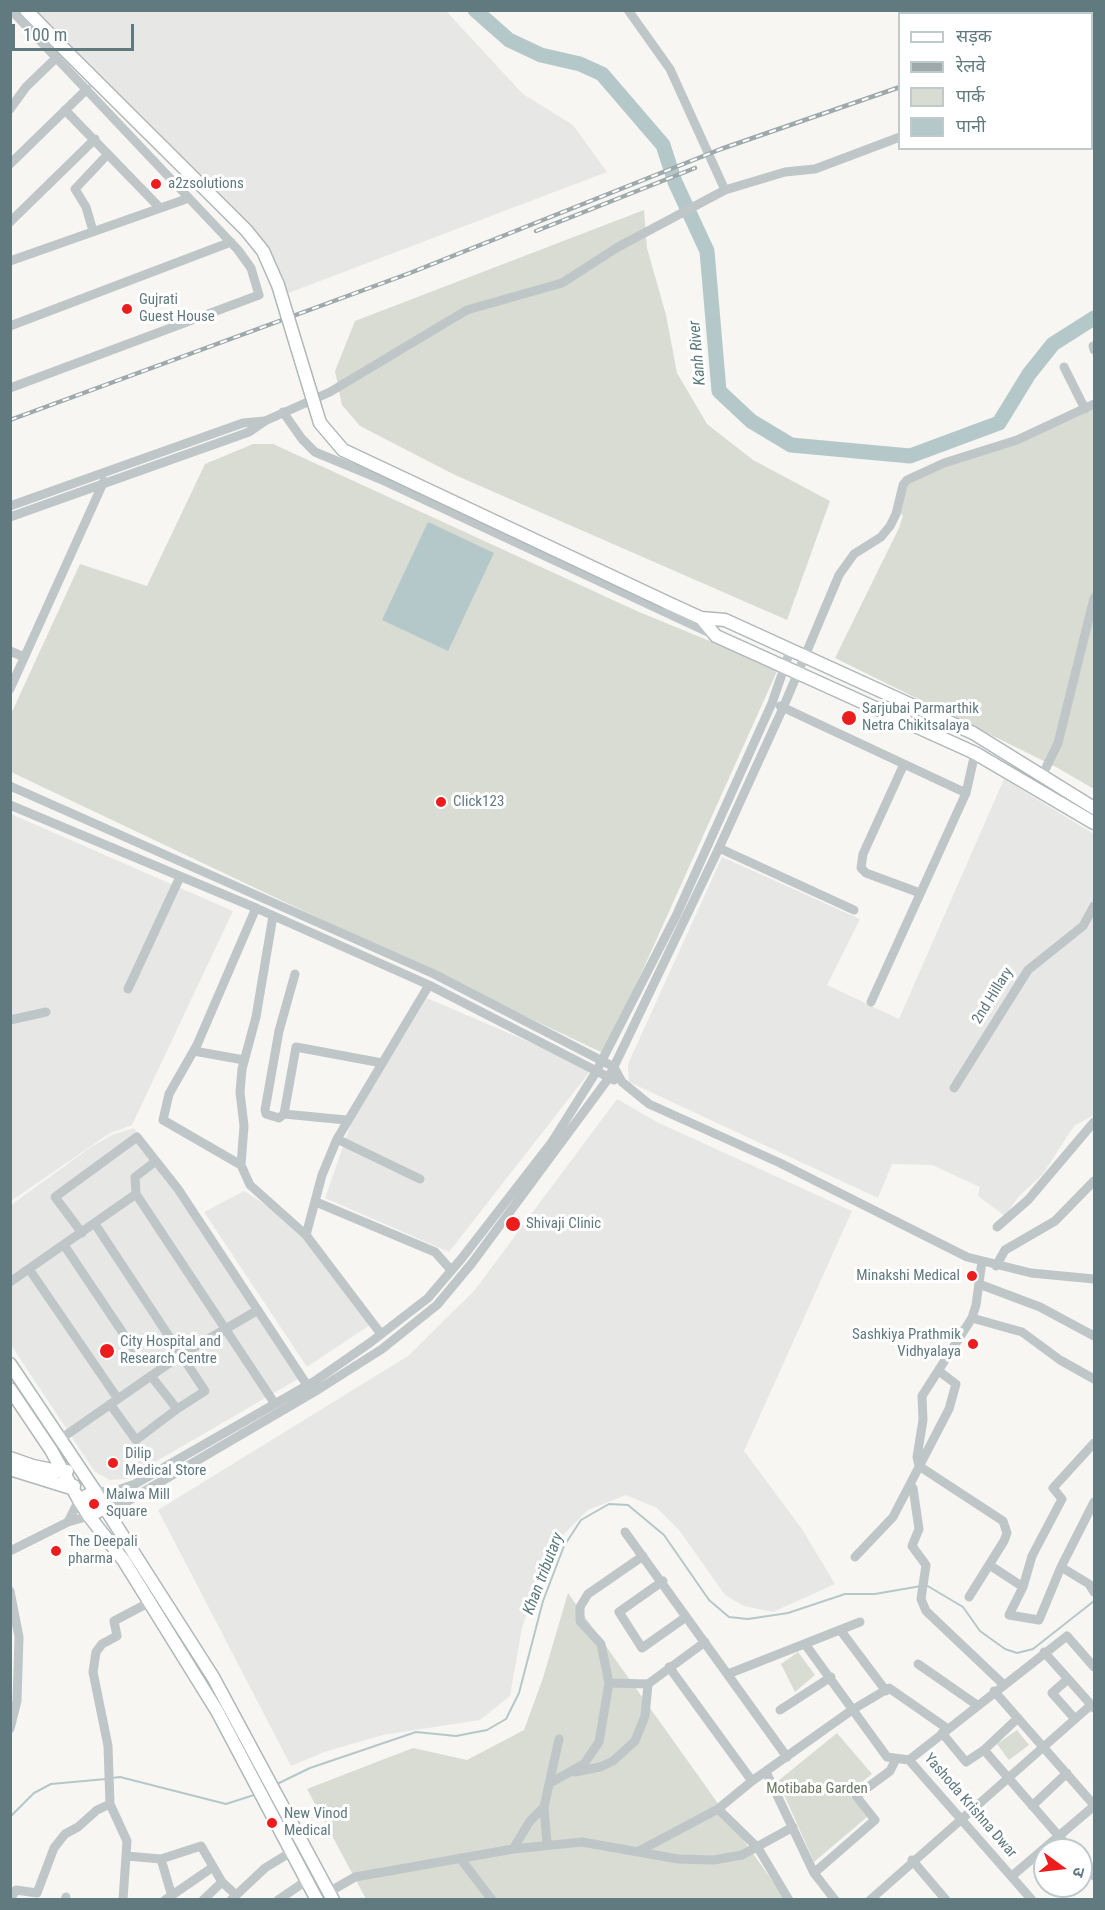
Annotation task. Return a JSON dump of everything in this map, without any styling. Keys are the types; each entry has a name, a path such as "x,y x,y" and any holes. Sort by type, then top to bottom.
{"main road":[{"path":"26,10 58,51 246,230 263,251 278,285 320,423 343,450 700,618 725,620 804,658 973,733 1095,808"},
{"path":"700,618 716,636 975,753 1095,823"},
{"path":"10,1364 188,1634 273,1806 291,1852 316,1899"},
{"path":"10,1389 51,1450 62,1473 89,1516 124,1562 150,1602 262,1783"},
{"path":"10,1458 62,1473 77,1467"},
{"path":"10,1469 71,1488"},
{"path":"71,1488 85,1479"},
{"path":"79,1500 95,1491"},
{"path":"89,1516 105,1508"},
{"path":"273,1806 331,1896"}],"street":[{"path":"10,388 259,295 251,268 231,242 87,89 58,51 11,10"},
{"path":"628,10 670,69 725,190"},
{"path":"10,109 58,51"},
{"path":"10,164 87,89"},
{"path":"65,110 160,208"},
{"path":"10,517 249,432 283,412 330,392 467,310 562,283 647,231 725,190 784,172 815,169 898,138"},
{"path":"10,222 95,139"},
{"path":"93,231 86,207 75,189 108,153"},
{"path":"10,261 189,198"},
{"path":"10,326 231,242"},
{"path":"1064,366 1085,409"},
{"path":"105,1508 122,1505 280,1412 382,1349 437,1305 472,1263 608,1079 719,848 783,708 838,575 854,554 881,537 890,526 907,480 944,463 1017,440 1095,404"},
{"path":"283,412 302,439 315,452 380,479 716,636"},
{"path":"10,506 243,423 265,421"},
{"path":"10,689 103,484 105,472"},
{"path":"1043,774 1061,732 1095,598"},
{"path":"10,651 24,657"},
{"path":"95,1491 112,1492 135,1484 308,1385 428,1298 552,1142 596,1072 676,916 772,703 790,651"},
{"path":"772,703 966,793"},
{"path":"871,1002 966,793 975,753"},
{"path":"904,764 863,854 861,868 866,873 920,893"},
{"path":"10,786 434,974 614,1066 622,1082"},
{"path":"10,805 256,908 429,985 608,1079 622,1082 665,1112 780,1163 967,1257 1031,1273 1094,1279"},
{"path":"719,848 854,910"},
{"path":"128,989 180,877"},
{"name":"2nd Hillary","path":"954,1088 1028,970 1083,926 1095,906"},
{"path":"241,1165 163,1120 169,1095 194,1051 256,908"},
{"path":"273,916 256,1017 244,1060 240,1092 244,1126 241,1165 250,1185 306,1235 381,1334"},
{"path":"295,974 279,1031 266,1114 280,1118 284,1114 296,1047 382,1063"},
{"path":"306,1235 322,1175 346,1120 429,985"},
{"path":"10,1020 46,1012"},
{"path":"194,1051 244,1060"},
{"path":"284,1114 346,1120"},
{"path":"997,1227 1028,1200 1095,1122"},
{"path":"82,1233 55,1197 137,1137 178,1189 308,1385"},
{"path":"337,1139 420,1179"},
{"path":"156,1161 135,1177 136,1194 275,1404"},
{"path":"996,1266 1005,1251 1055,1221 1095,1181"},
{"path":"10,1282 136,1194"},
{"path":"316,1202 435,1252 451,1270"},
{"path":"94,1224 205,1391 136,1440 110,1404"},
{"path":"64,1245 132,1347"},
{"path":"969,1597 991,1566 1007,1533 1003,1521 920,1466 917,1457 923,1420 922,1396 940,1372 972,1318 982,1261"},
{"path":"29,1269 118,1399"},
{"path":"979,1284 1040,1306 1095,1336"},
{"path":"59,1440 181,1355 258,1310"},
{"path":"405,1316 413,1324"},
{"path":"972,1318 1022,1332 1060,1360 1095,1379"},
{"path":"855,1557 893,1517 949,1408 956,1384 940,1372"},
{"path":"151,1376 177,1409"},
{"path":"1095,1443 1053,1488 1062,1499 1032,1556 1023,1587 1009,1615 1039,1620 1061,1567 1095,1502"},
{"path":"910,1486 913,1488 919,1529 912,1546 926,1565 923,1572 921,1599 926,1611 1003,1684"},
{"path":"68,1522 79,1500"},
{"path":"10,1551 68,1522 89,1516"},
{"path":"625,1532 663,1581 686,1617 787,1757"},
{"path":"573,1773 584,1764 599,1742 609,1683 601,1644 580,1621 580,1607 588,1594 643,1556"},
{"path":"991,1566 1023,1587"},
{"path":"1061,1567 1092,1588 1095,1575"},
{"path":"663,1581 619,1612 642,1648 686,1617"},
{"path":"10,1591 19,1637 17,1701 10,1729"},
{"path":"123,1899 127,1841 110,1804 110,1767 93,1672 96,1652 102,1644 117,1636 114,1621 150,1602"},
{"path":"728,1674 860,1622"},
{"path":"841,1631 886,1691"},
{"path":"805,1644 831,1677 886,1757 896,1759 909,1760 994,1691 1067,1636 1095,1667"},
{"path":"609,1683 648,1684 705,1642"},
{"path":"870,1899 960,1818 1093,1706 1044,1652"},
{"path":"918,1664 977,1705"},
{"path":"669,1667 752,1781"},
{"path":"780,1710 831,1677"},
{"path":"1068,1679 1052,1693 1075,1719"},
{"path":"550,1783 573,1773 600,1767 613,1761 635,1741 645,1716 648,1684"},
{"path":"639,1851 718,1809 752,1781 852,1710 889,1688 945,1731 966,1762 984,1750 1018,1718"},
{"path":"994,1691 1095,1805 1012,1876"},
{"path":"547,1844 544,1807 559,1739"},
{"path":"984,1750 1059,1837"},
{"path":"814,1873 875,1820 856,1796 890,1771 896,1759"},
{"name":"Yashoda Krishna Dwar","path":"909,1760 1032,1899"},
{"path":"766,1772 814,1873 835,1899"},
{"path":"1032,1806 1067,1773"},
{"path":"10,1899 16,1890 37,1893 54,1848 65,1834 78,1827 96,1810 110,1804"},
{"path":"513,1849 530,1821 544,1807"},
{"path":"718,1809 758,1848 789,1899"},
{"path":"331,1896 355,1877 547,1844 582,1842 678,1859 733,1858 758,1848 793,1827"},
{"path":"126,1856 161,1859 201,1846 233,1897 265,1868 291,1852"},
{"path":"460,1858 492,1899"},
{"path":"161,1859 168,1896 213,1867"},
{"path":"912,1860 946,1899"},
{"path":"278,1899 306,1881"},
{"path":"203,1899 222,1882"}],"shaded area":[{"path":"34,11 446,11 523,94 573,125 607,172 283,295 275,268"},
{"path":"1004,779 1094,834 1094,1115 1074,1126 1043,1174 1019,1196 1005,1216 978,1196 980,1187 932,1165 892,1164 878,1198 629,1082 628,1064 722,857 860,919 827,985 899,1019"},
{"path":"11,814 233,911 132,1125 110,1133 11,1201"},
{"path":"427,998 592,1069 449,1252 325,1198 352,1121"},
{"path":"617,1099 659,1123 852,1211 744,1451 802,1529 835,1584 773,1612 744,1606 725,1595 679,1530 657,1508 626,1495 588,1510 549,1549 522,1628 510,1696 480,1720 383,1735 324,1752 291,1766 158,1510 408,1356 474,1291"},
{"path":"134,1128 298,1379 126,1479 110,1480 95,1472 11,1345 11,1205 91,1147 112,1135"},
{"path":"244,1191 303,1229 370,1325 307,1367 204,1212"}],"green space":[{"path":"644,210 647,248 666,315 677,373 707,424 753,460 830,501 787,620 455,475 360,426 342,405 335,371 355,321"},
{"path":"1094,403 1094,789 1056,767 835,658 899,528 903,516 898,510 907,478 992,448"},
{"path":"253,444 273,444 639,612 778,669 605,1054 11,772 11,714 80,564 147,586 205,464"},
{"path":"568,1593 785,1899 366,1899 307,1789 413,1748 467,1760 524,1730 543,1678"},
{"path":"798,1652 815,1675 795,1692 781,1664"},
{"path":"1017,1730 1029,1745 1009,1760 997,1744"},
{"name":"Motibaba Garden","path":"837,1733 872,1774 848,1793 867,1817 814,1862 778,1781"}],"water":[{"path":"428,522 494,553 448,651 382,620"}],"waterway":[{"name":"Kanh River","path":"475,10 509,40 541,55 580,64 602,74 663,145 675,182 707,251 719,391 751,421 791,445 910,456 999,423 1029,374 1053,344 1094,318"},
{"name":"Khan tributary","path":"275,1785 310,1768 416,1732 456,1736 487,1730 506,1719 519,1693 543,1601 564,1546 581,1520 609,1504 628,1505 664,1535 709,1600 729,1617 748,1619 788,1613 845,1594 875,1594 921,1586"},
{"name":"Khan tributary","path":"926,1585 963,1607 980,1631 1005,1649 1017,1653 1033,1649 1094,1601"},
{"name":"Khan tributary","path":"112,1778 120,1777 226,1804 257,1794"},
{"name":"Khan tributary","path":"10,1817 34,1793 51,1784 106,1779"}],"railway":[{"path":"10,420 410,273 721,149 898,88"},
{"path":"536,231 695,168"}],"place":[{"name":"a2zsolutions","path":"156,184"},
{"name":"Gujrati Guest House","path":"127,309"},
{"name":"Sarjubai Parmarthik Netra Chikitsalaya","path":"849,718"},
{"name":"Click123","path":"441,802"},
{"name":"Shivaji Clinic","path":"513,1224"},
{"name":"Minakshi Medical","path":"972,1276"},
{"name":"Sashkiya Prathmik Vidhyalaya","path":"973,1344"},
{"name":"City Hospital and Research Centre","path":"107,1351"},
{"name":"Dilip Medical Store","path":"113,1463"},
{"name":"Malwa Mill Square","path":"94,1504"},
{"name":"The Deepali pharma","path":"56,1551"},
{"name":"New Vinod Medical","path":"272,1823"}]}
